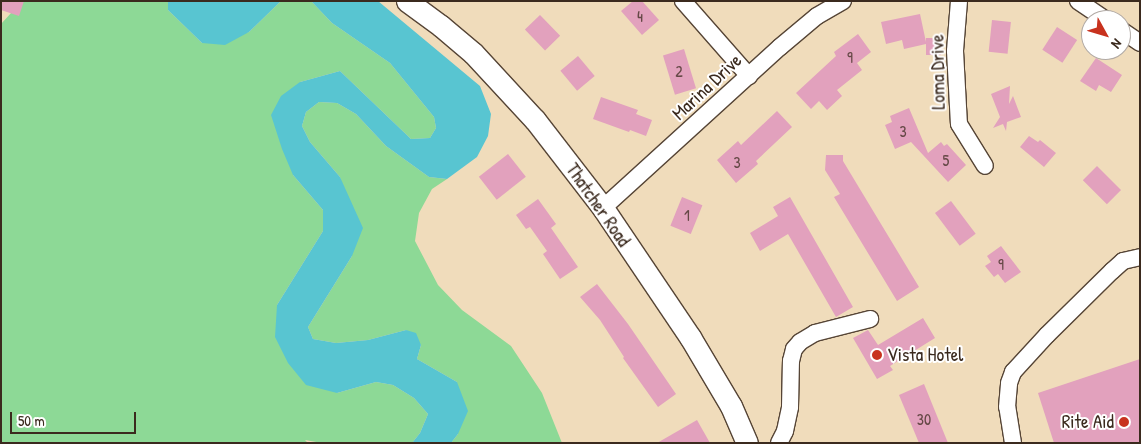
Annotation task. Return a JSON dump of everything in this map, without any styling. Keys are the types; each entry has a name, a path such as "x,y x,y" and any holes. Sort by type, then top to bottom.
{"main road":[{"name":"Thatcher Road","path":"407,1 441,26 503,84 535,120 603,208 713,373 731,406 747,443"}],"street":[{"path":"683,1 749,76"},
{"name":"Marina Drive","path":"603,208 816,16 843,1"},
{"name":"Loma Drive","path":"958,1 955,51 960,124 985,166"},
{"path":"1078,1 1091,10"},
{"path":"1013,443 1007,407 1008,383 1013,372 1047,335 1123,261 1140,257"},
{"path":"779,443 785,431 790,407 791,360 794,349 800,342 815,333 870,319"}],"green space":[{"path":"22,1 168,1 168,10 202,43 249,32 281,1 311,1 332,23 390,63 434,117 436,128 430,138 411,139 340,71 300,82 293,175 323,210 323,231 277,305 337,393 376,382 393,385 414,398 428,414 420,433 412,443 322,443 305,440 308,443 1,443 1,24"},
{"path":"319,102 337,103 356,114 386,146 429,177 447,179 432,189 419,213 415,241 438,285 462,310 511,346 542,393 562,443 451,443 458,434 457,382 417,359 421,345 406,330 368,340 336,343 313,339 308,327 352,256 340,177 310,142 302,126 306,112"}],"water":[{"path":"168,1 281,1 249,32 225,45 202,43 168,10"},
{"path":"311,1 378,1 480,86 491,114 488,136 477,157 447,179 429,177 386,146 356,114 337,103 319,102 306,112 302,126 310,142 340,177 363,228 352,256 308,327 313,339 336,343 368,340 406,330 416,333 421,345 417,359 457,382 468,411 458,434 451,443 412,443 420,433 428,414 414,398 393,385 376,382 337,393 306,385 288,363 275,337 277,305 323,231 323,210 293,175 271,115 281,96 300,82 340,71 411,139 430,138 436,128 434,117 390,63 332,23"}],"building":[{"path":"1,1 24,1 19,16 1,10"},
{"path":"633,1 642,1 659,20 642,35 621,11"},
{"path":"920,14 926,42 926,38 941,38 941,55 926,55 926,44 904,49 902,40 886,44 881,22"},
{"path":"540,15 560,36 545,50 525,30"},
{"path":"992,20 1011,22 1008,54 989,52"},
{"path":"1057,27 1077,40 1062,63 1042,50"},
{"path":"858,34 871,52 857,63 862,70 837,90 842,96 827,110 819,101 811,109 796,93 836,56 834,52"},
{"path":"684,49 696,88 675,95 663,55"},
{"path":"578,56 595,76 577,91 560,71"},
{"path":"1095,60 1099,60 1122,75 1111,92 1099,85 1096,91 1080,81"},
{"path":"1010,86 1009,104 1013,96 1021,117 1007,122 1006,131 1003,124 993,128 1000,117 991,94"},
{"path":"601,97 638,110 636,114 652,120 646,136 593,119"},
{"path":"909,108 928,153 941,142 944,146 947,144 966,165 948,182 911,142 895,149 885,125 892,122 890,116"},
{"path":"777,111 792,127 756,161 758,164 736,183 717,160 738,141 741,145"},
{"path":"1029,136 1038,142 1040,140 1056,153 1044,167 1020,147"},
{"path":"508,154 526,177 497,200 479,177"},
{"path":"826,155 843,155 843,161 919,287 897,301 834,197 840,194 825,170"},
{"path":"1097,166 1121,190 1107,204 1083,180"},
{"path":"682,197 702,205 691,234 670,226"},
{"path":"790,197 853,307 836,317 788,234 760,251 750,233 778,216 773,207"},
{"path":"538,199 556,224 551,228 578,267 560,279 543,254 547,251 530,227 526,229 516,215"},
{"path":"951,201 976,234 960,246 935,213"},
{"path":"1001,246 1021,272 1005,283 998,274 994,277 985,266 991,262 987,256"},
{"path":"597,284 628,324 676,394 658,407 623,358 600,320 580,297"},
{"path":"923,318 935,338 890,366 893,370 877,379 853,338 868,330 878,345"},
{"path":"1140,359 1140,443 1054,443 1038,393"},
{"path":"924,384 948,443 919,443 899,395"},
{"path":"697,420 710,443 657,443"}],"place":[{"name":"Vista Hotel","path":"877,355"},
{"name":"Rite Aid","path":"1124,422"}]}
